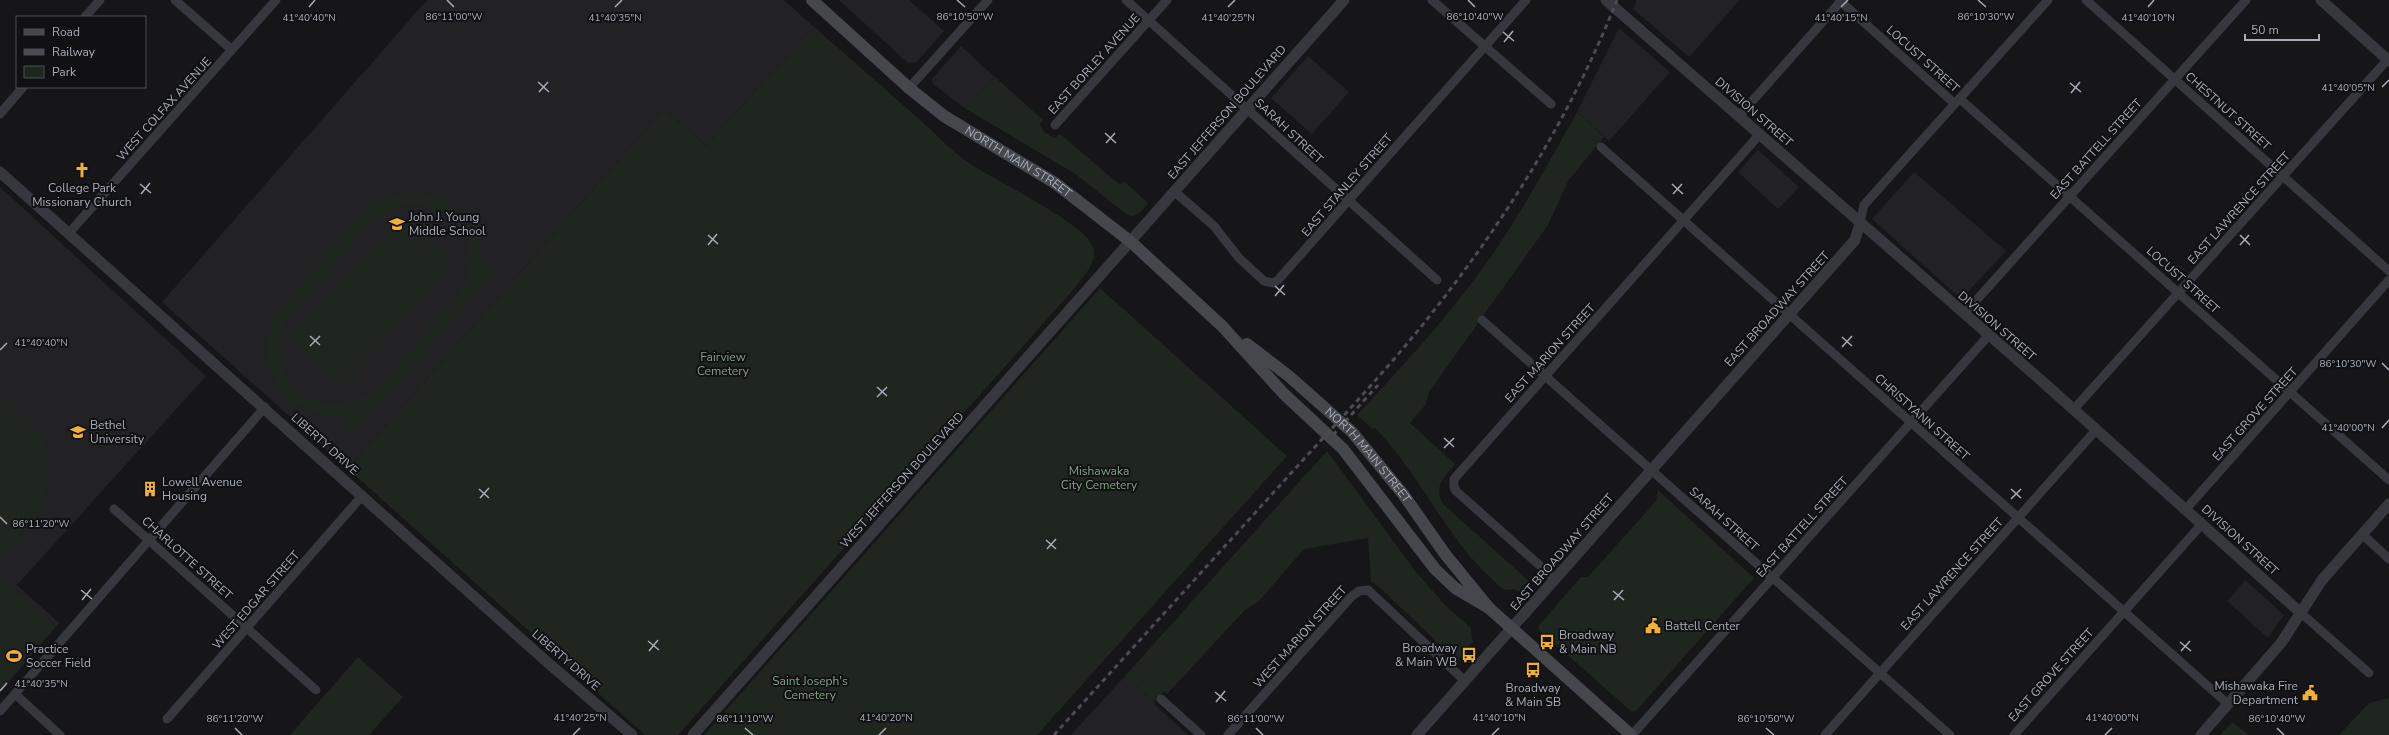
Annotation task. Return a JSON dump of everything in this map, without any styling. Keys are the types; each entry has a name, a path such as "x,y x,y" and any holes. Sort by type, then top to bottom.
{"main road":[{"name":"NORTH MAIN STREET","path":"812,0 909,88 944,116 1055,183 1131,242 1222,326 1284,394 1343,449 1435,568 1456,588 1489,608"},
{"name":"NORTH MAIN STREET","path":"1222,326 1290,377 1352,432 1394,482 1445,554 1489,608 1632,735"}],"street":[{"path":"86,16 100,0"},
{"path":"175,0 232,50"},
{"name":"WEST COLFAX AVENUE","path":"69,233 276,0"},
{"path":"909,88 988,0"},
{"name":"SARAH STREET","path":"1126,0 1437,280"},
{"name":"EAST BORLEY AVENUE","path":"1055,125 1167,0"},
{"name":"EAST JEFFERSON BOULEVARD","path":"1131,242 1344,0"},
{"path":"1432,0 1551,104"},
{"name":"EAST STANLEY STREET","path":"1175,192 1214,226 1239,258 1264,281 1273,283 1278,280 1349,201 1526,0"},
{"name":"DIVISION STREET","path":"1606,0 2074,409 2369,673"},
{"name":"EAST BROADWAY STREET","path":"1417,735 1855,240 1864,205 2048,0"},
{"name":"CHESTNUT STREET","path":"2086,0 2389,271"},
{"name":"EAST BATTELL STREET","path":"1964,314 2246,0"},
{"path":"2321,0 2389,60"},
{"path":"1739,116 1840,1"},
{"name":"LOCUST STREET","path":"1840,1 2070,196 2180,292 2389,480"},
{"name":"EAST LAWRENCE STREET","path":"2074,409 2389,60"},
{"path":"0,114 23,88"},
{"name":"EAST MARION STREET","path":"1555,580 1456,491 1453,482 1760,134"},
{"name":"CHRISTYANN STREET","path":"1601,147 2228,704"},
{"name":"LIBERTY DRIVE","path":"0,172 632,735"},
{"name":"WEST JEFFERSON BOULEVARD","path":"693,735 1131,242"},
{"name":"EAST GROVE STREET","path":"2186,509 2389,280"},
{"name":"SARAH STREET","path":"1482,320 1950,735"},
{"name":"EAST BATTELL STREET","path":"1632,735 1912,424 1989,335"},
{"path":"0,711 264,407"},
{"name":"EAST LAWRENCE STREET","path":"1826,735 2096,430"},
{"name":"WEST EDGAR STREET","path":"167,719 362,496"},
{"path":"2201,735 2281,643 2322,580 2389,504"},
{"name":"CHARLOTTE STREET","path":"114,509 316,690"},
{"name":"EAST GROVE STREET","path":"2014,735 2202,524"},
{"path":"2362,534 2389,559"},
{"name":"WEST MARION STREET","path":"1228,735 1351,597 1359,591 1368,590 1376,596 1409,630 1465,681"},
{"path":"15,694 60,735"},
{"path":"1160,699 1201,735"}],"shaded area":[{"name":"John J. Young Middle School","path":"427,0 784,0 814,27 706,146 664,109 348,469 162,302"},
{"path":"839,0 909,0 944,31 917,62 908,63"},
{"path":"1637,0 1740,0 1689,57 1633,9"},
{"path":"1619,28 1670,72 1609,141 1577,112"},
{"path":"961,46 995,77 966,109 933,84 932,79"},
{"path":"1308,56 1349,92 1312,134 1271,98"},
{"path":"1758,150 1799,187 1778,209 1738,172"},
{"path":"1914,172 2006,251 1963,297 1959,297 1872,219"},
{"name":"Bethel University","path":"0,187 206,376 17,585 59,623 0,692"},
{"path":"2245,580 2284,615 2268,638 2227,601"},
{"path":"1125,676 1155,702 1154,704 1188,735 1071,735"}],"green space":[{"name":"Fairview Cemetery","path":"814,27 962,158 1055,213 1072,225 1085,236 1092,245 1094,257 1089,269 1073,290 678,735 645,735 348,469 664,109 706,146"},
{"path":"995,77 1043,120 1040,124 1044,132 1054,138 1060,134 1120,185 1124,181 1148,203 1136,215 1130,216 1126,214 1074,173 966,109"},
{"path":"1577,112 1604,137 1568,181 1548,225 1429,392 1426,404 1410,423 1455,464 1444,478 1439,488 1439,493 1444,505 1529,581 1519,592 1515,589 1504,590 1481,568 1460,544 1399,455 1375,428 1372,429 1357,415 1438,325 1483,268 1521,211"},
{"path":"415,192 430,195 443,200 455,207 465,216 473,226 479,239 483,267 487,263 497,271 349,437 340,429 351,416 331,416 313,412 297,404 284,393 274,379 268,362 267,343 272,323 289,297 340,239 370,209 388,197","holes":["420,205 445,214 463,233 470,259 468,276 455,299 380,384 365,396 348,402 331,403 314,400 299,392 288,380 281,364 280,344 283,329 291,315 304,299 323,279 360,234 385,213 402,206"]},
{"path":"398,217 452,264 344,386 290,338"},
{"name":"Mishawaka City Cemetery","path":"1100,288 1287,456 1037,735 704,735"},
{"path":"0,393 22,414 39,436 49,461 49,475 45,494 35,516 0,555"},
{"path":"1327,451 1416,572 1446,606 1471,628 1472,639 1474,641 1457,661 1371,581 1368,538 1304,549 1259,601 1245,610 1167,694 1164,691 1155,702 1125,676"},
{"path":"1658,490 1754,578 1636,711 1632,712 1538,629 1540,624 1581,577 1588,577 1656,501"},
{"name":"Practice Soccer Field","path":"0,577 55,625 0,687"},
{"path":"358,657 403,697 369,735 290,735"},
{"path":"2389,698 2389,735 2339,735 2369,703"},
{"path":"2232,722 2249,735 2220,735"}],"railway":[{"path":"1054,735 1370,387 1404,348 1450,290 1478,252 1531,172 1578,88 1617,0"},
{"path":"1333,435 1378,385"}],"place":[{"name":"College Park Missionary Church","path":"82,170"},
{"name":"John J. Young Middle School","path":"397,224"},
{"name":"Bethel University","path":"78,432"},
{"name":"Lowell Avenue Housing","path":"150,489"},
{"name":"Battell Center","path":"1653,626"},
{"name":"Broadway & Main NB","path":"1547,642"},
{"name":"Broadway & Main WB","path":"1469,655"},
{"name":"Practice Soccer Field","path":"14,656"},
{"name":"Broadway & Main SB","path":"1533,670"},
{"name":"Mishawaka Fire Department","path":"2310,693"}],"park label":[{"name":"Saint Joseph's Cemetery","path":"810,688"}]}
